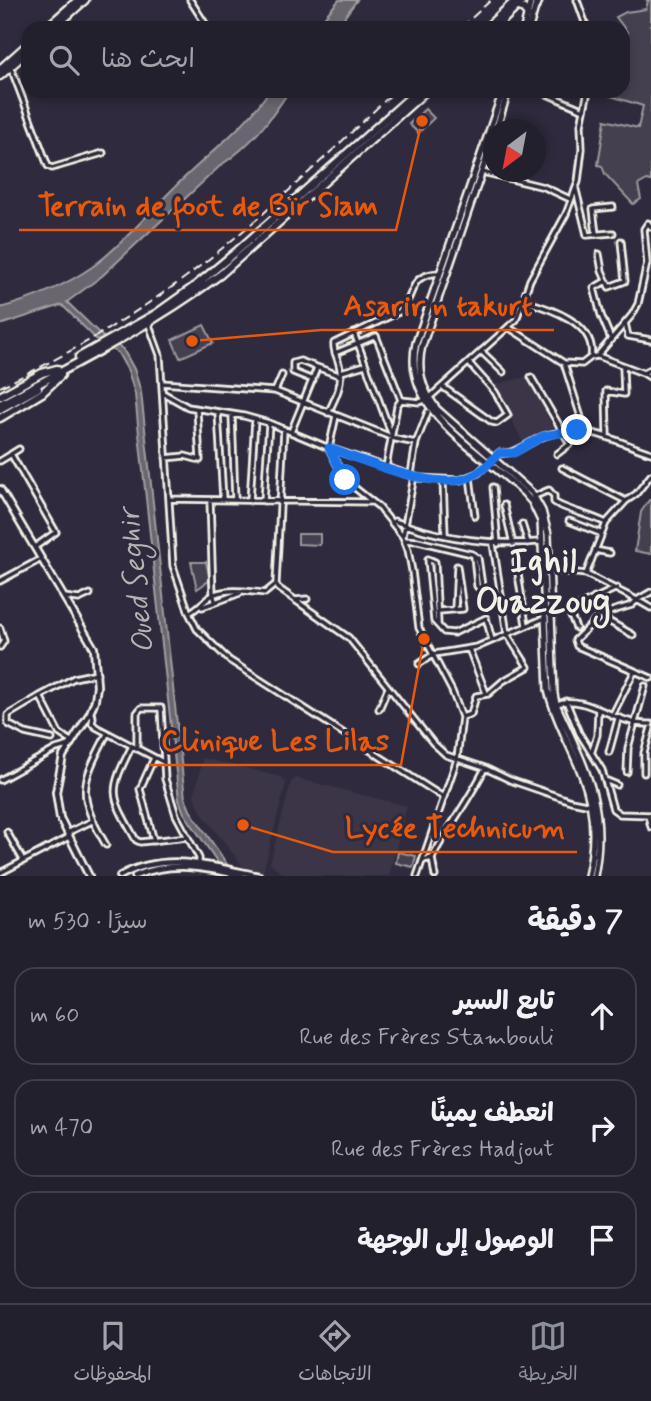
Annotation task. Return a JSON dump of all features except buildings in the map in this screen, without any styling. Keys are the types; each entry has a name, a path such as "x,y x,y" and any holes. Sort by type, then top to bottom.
{"highway":[{"path":"54,21 78,0"},
{"path":"62,21 85,0"},
{"path":"494,21 516,3 524,0"},
{"path":"516,3 528,16"},
{"path":"501,21 516,3"},
{"path":"0,69 21,50"},
{"path":"0,76 21,57"},
{"path":"148,321 228,259 409,98"},
{"path":"46,377 148,321 220,274 418,98"},
{"path":"0,402 48,382 101,347"},
{"path":"0,402 70,366"},
{"path":"0,418 43,393 70,366"},
{"path":"0,402 42,373 58,369"}],"main road":[{"path":"528,21 531,0"},
{"path":"530,21 537,2"},
{"path":"502,98 413,355 414,377 440,419 524,484 535,496 546,521 548,690 582,773 591,805 593,867"},
{"path":"499,119 503,98"},
{"path":"427,400 420,377 419,357 483,166"},
{"path":"492,461 532,502 541,521 547,571"},
{"path":"554,705 585,767 594,798 598,820 591,876"}],"street":[{"path":"190,0 204,21"},
{"path":"577,0 584,21"},
{"path":"11,66 21,93"},
{"path":"23,98 48,166 103,153"},
{"path":"556,98 584,110"},
{"path":"401,400 427,400 516,320 530,280 566,214 578,182 582,149 581,125 587,98"},
{"path":"481,172 533,184 570,199"},
{"path":"575,188 587,235 613,233"},
{"path":"596,234 593,209 613,207"},
{"path":"597,356 638,304 647,262 644,229 648,223 651,227"},
{"path":"599,254 608,287 625,281 621,241"},
{"path":"328,412 340,388 341,374 334,343 401,311 418,279 440,273"},
{"path":"606,281 594,288 611,340"},
{"path":"524,302 549,308 568,318 581,329 589,341 591,357"},
{"path":"148,321 160,355 173,566 188,613 197,629 229,660 443,797"},
{"path":"625,323 628,336 651,340"},
{"path":"508,327 564,363 582,364 597,356 651,378"},
{"path":"354,333 392,437"},
{"path":"335,353 376,336 401,400"},
{"path":"481,351 503,372"},
{"path":"313,380 293,372 292,365 295,361 341,374 365,365"},
{"path":"443,387 492,422 497,423 508,415 495,392 468,363"},
{"path":"564,363 585,430"},
{"path":"607,436 606,391 624,394 623,367"},
{"path":"291,432 317,368"},
{"path":"643,373 651,369"},
{"path":"275,391 282,375"},
{"path":"531,377 570,444 557,454"},
{"path":"162,383 275,391 392,437 416,443"},
{"path":"162,393 197,410 269,423 329,448 412,475 443,481 460,480 478,473 499,453 514,453 536,439 562,432 585,430 651,453"},
{"path":"386,467 397,406 401,400"},
{"path":"166,458 185,456 200,460 197,410"},
{"path":"403,538 416,443 428,412"},
{"path":"218,413 223,500"},
{"path":"232,415 235,500"},
{"path":"337,416 329,448 345,480 374,502 403,538 413,577 419,628 434,654 462,717 457,759 417,876"},
{"path":"250,501 255,419"},
{"path":"264,501 269,423"},
{"path":"188,613 228,591 265,593 276,584 284,429"},
{"path":"0,461 19,449"},
{"path":"11,454 56,532 35,547"},
{"path":"562,468 626,501"},
{"path":"586,574 606,523 651,475"},
{"path":"470,476 475,516"},
{"path":"443,481 444,534"},
{"path":"462,717 471,714 476,696 488,694 503,681 528,667 507,634 495,544 493,487"},
{"path":"0,489 94,648 96,693 90,713 69,744 56,787 58,812 89,875"},
{"path":"535,496 549,490 554,496 554,502 560,506 606,523"},
{"path":"169,499 374,502"},
{"path":"210,500 216,598"},
{"path":"504,505 513,544"},
{"path":"391,520 495,544 543,542"},
{"path":"569,521 600,533"},
{"path":"522,524 528,543"},
{"path":"403,538 418,541 474,556 478,558 482,586 480,589 477,586 474,556"},
{"path":"595,550 610,553"},
{"path":"0,582 42,559"},
{"path":"438,624 435,562 428,559 434,621 444,632 454,633 486,618 492,640"},
{"path":"516,561 526,625"},
{"path":"439,611 463,609 458,566 455,568 456,609"},
{"path":"547,571 586,574 651,608"},
{"path":"276,584 349,638 440,751 510,780 576,803 591,805"},
{"path":"576,628 570,614 572,609 617,588"},
{"path":"216,598 229,599 244,592"},
{"path":"651,592 632,605 602,614 575,640 576,645 651,678"},
{"path":"64,597 79,599 90,594"},
{"path":"594,598 603,618 633,635"},
{"path":"295,600 307,599"},
{"path":"419,664 434,654 469,649 547,618"},
{"path":"0,628 4,641 0,647"},
{"path":"469,649 486,693"},
{"path":"612,716 634,671"},
{"path":"52,739 25,733 8,724 8,715 74,678 97,673"},
{"path":"627,772 628,748 645,686"},
{"path":"379,709 388,687"},
{"path":"40,696 69,744"},
{"path":"566,701 572,720 602,770 610,804 620,814 649,815 651,827"},
{"path":"554,705 566,701 598,709 618,719 651,726 644,753 644,774"},
{"path":"188,837 137,842 116,801 115,780 135,747 137,712 141,708 160,708 163,762 169,797 188,837 199,865"},
{"path":"592,752 597,735 598,709"},
{"path":"90,713 93,725 163,762"},
{"path":"609,752 618,719"},
{"path":"106,845 92,821 85,796 89,768 107,733"},
{"path":"0,780 69,744"},
{"path":"154,758 140,789 154,841"},
{"path":"435,876 432,858 485,768"},
{"path":"605,780 617,785"},
{"path":"0,873 92,821"},
{"path":"7,832 23,860"},
{"path":"423,860 432,858"},
{"path":"120,876 156,863 180,861 219,871 259,876"},
{"path":"135,876 168,867 199,865"}],"shaded area":[{"path":"339,0 357,0 341,21 321,21"},
{"path":"646,0 651,0 651,181 647,180 638,185 641,199 633,204 605,174 602,166 598,165 605,120 638,128 643,106 617,98 630,98 630,21 619,21 616,17 626,12 646,9"},
{"path":"264,98 284,98 267,123 250,141 102,276 67,302 102,336 123,349 134,369 141,392 185,798 190,810 235,876 227,876 184,813 179,800 135,394 128,371 118,353 98,341 62,305 0,325 0,308 59,286 92,267 128,236"},
{"path":"425,109 434,118 418,133 409,124"},
{"path":"204,325 213,343 180,358 172,340"},
{"path":"527,377 553,427 523,442 493,385"},
{"path":"649,500 651,554 635,551 641,512"},
{"path":"298,534 320,534 320,545 298,544"},
{"path":"191,562 206,562 210,580 197,589"},
{"path":"203,758 281,777 286,783 263,872 243,867 202,813 194,796"},
{"path":"296,778 407,806 389,876 294,876 280,872 270,863 291,782"},
{"path":"398,852 416,856 413,867 396,863"}],"railway":[{"path":"468,21 491,0"},
{"path":"0,387 92,339 179,282 263,214 388,98"}],"place":[{"name":"Terrain de foot de Bïr Slam","path":"422,121"},
{"name":"Asarir n takurt","path":"192,341"},
{"name":"Clinique Les Lilas","path":"424,639"},
{"name":"Lycée Technicum","path":"243,825"}],"district":[{"name":"Ighil Ouazzoug","path":"543,582"}],"route":[{"path":"345,480 329,448 419,478 460,480 478,473 499,453 514,453 543,436 577,430"}],"water label":[{"name":"Oued Seghir","path":"137,581"}]}
